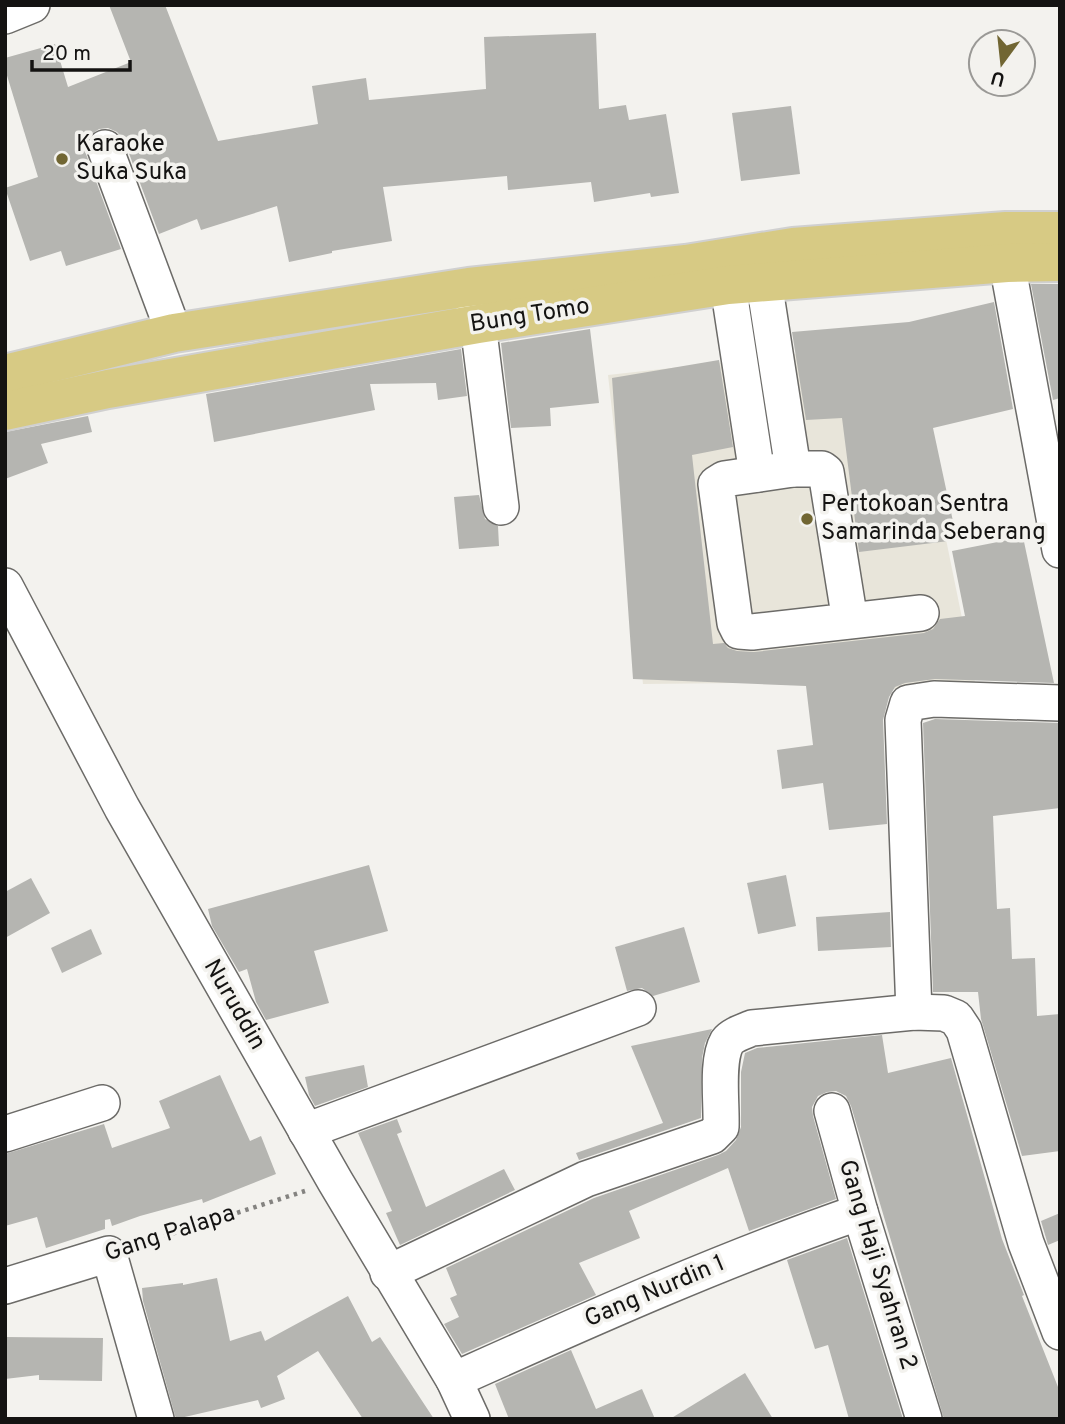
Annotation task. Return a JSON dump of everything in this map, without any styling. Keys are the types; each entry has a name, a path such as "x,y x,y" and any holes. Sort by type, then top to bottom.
{"main road":[{"name":"Bung Tomo","path":"5,411 108,389 478,324 761,270 1006,231 1060,231"},
{"name":"Bung Tomo","path":"5,374 174,333 469,287 686,264 761,270 1060,262"}],"street":[{"path":"5,16 32,5"},
{"path":"105,148 174,333"},
{"path":"1007,263 1058,536"},
{"path":"761,270 793,469"},
{"path":"757,474 761,270"},
{"path":"469,287 478,324 501,507"},
{"path":"850,621 826,472 822,469 793,469 724,479 716,484 734,623 739,631 752,632 850,621 921,613"},
{"name":"Nuruddin","path":"5,586 122,808 388,1273 454,1380 472,1419"},
{"path":"914,1013 903,720 908,703 934,699 1060,703"},
{"path":"306,1131 638,1008"},
{"path":"388,1273 586,1179 712,1136 721,1127 719,1075 727,1042 732,1037 752,1028 914,1013 944,1013 956,1018 964,1030 1026,1242 1060,1332"},
{"path":"5,1134 102,1103"},
{"name":"Gang Haji Syahran 2","path":"832,1111 924,1419"},
{"name":"Gang Nurdin 1","path":"454,1380 677,1281 773,1242 860,1212"},
{"path":"109,1254 156,1419"},
{"name":"Gang Palapa","path":"5,1286 109,1254"}],"path":[{"name":"Gang Palapa","path":"109,1254 335,1181"}],"shaded area":[{"name":"Pertokoan Sentra Samarinda Seberang","path":"906,342 978,697 823,682 643,684 608,375"}],"building":[{"path":"109,5 165,5 218,141 318,124 312,86 366,78 369,100 486,89 484,37 596,33 599,109 626,105 629,120 666,114 679,193 651,197 650,193 594,202 591,182 508,190 507,176 383,187 392,241 332,251 289,262 277,206 201,230 197,219 159,234 124,140 117,132 108,128 99,129 89,136 85,144 86,154 121,249 66,266 61,251 30,261 5,188 38,177 5,69 5,58 55,44 68,87 131,62"},
{"path":"791,106 800,174 741,181 732,113"},
{"path":"1031,284 1060,284 1060,398 1053,400"},
{"path":"994,302 1013,409 933,428 957,540 859,552 842,418 806,420 792,332 909,322"},
{"path":"590,329 599,403 550,408 551,426 511,428 501,343"},
{"path":"461,349 467,396 438,400 436,383 370,384 375,410 214,442 206,394"},
{"path":"719,360 733,447 692,455 713,644 724,643 728,648 737,651 754,652 924,633 933,629 940,619 965,616 952,551 1023,537 1054,683 935,679 895,687 889,697 883,720 887,824 829,830 823,783 782,789 777,750 813,745 806,686 633,679 612,378"},
{"path":"88,416 92,432 41,444 48,463 5,479 5,432"},
{"path":"479,495 485,519 498,526 499,546 459,549 454,497"},
{"path":"935,719 1060,723 1060,808 993,816 997,909 1010,908 1012,959 1035,958 1037,1016 1060,1014 1060,1151 1022,1156 981,1019 978,992 933,992 923,723"},
{"path":"369,865 388,931 314,951 329,1003 266,1020 256,1002 247,969 239,972 212,926 208,909"},
{"path":"786,875 796,926 758,934 747,883"},
{"path":"31,878 50,913 5,938 5,892"},
{"path":"890,912 891,947 818,951 816,917"},
{"path":"684,927 700,982 653,996 642,988 627,991 615,947"},
{"path":"91,929 102,954 62,973 51,948"},
{"path":"712,1029 702,1058 701,1118 579,1160 576,1153 663,1123 631,1046"},
{"path":"882,1035 888,1073 951,1058 1002,1239 1060,1392 1060,1419 944,1419 851,1106 846,1096 836,1091 818,1096 812,1107 836,1199 749,1231 728,1168 629,1211 640,1238 579,1263 596,1295 462,1354 444,1324 459,1317 450,1298 457,1295 446,1268 594,1198 726,1151 736,1140 741,1127 741,1072 745,1053 757,1048"},
{"path":"364,1065 368,1087 315,1106 305,1077"},
{"path":"220,1075 250,1141 261,1136 276,1174 203,1203 202,1199 112,1226 110,1219 105,1220 105,1229 46,1248 37,1217 5,1226 5,1154 104,1124 112,1148 170,1128 159,1101"},
{"path":"397,1119 402,1132 397,1134 426,1207 504,1169 515,1190 400,1245 386,1213 392,1211 358,1133"},
{"path":"1060,1213 1060,1240 1048,1245 1041,1221"},
{"path":"847,1238 903,1419 849,1419 828,1345 815,1349 787,1260"},
{"path":"217,1278 230,1341 261,1331 265,1341 348,1296 372,1342 380,1337 434,1419 363,1419 318,1351 277,1376 285,1399 261,1408 258,1400 176,1419 143,1301 142,1288 183,1285"},
{"path":"5,1337 103,1338 102,1381 39,1380 39,1375 5,1379"},
{"path":"571,1350 596,1409 642,1389 655,1419 509,1419 495,1384"},
{"path":"745,1373 773,1419 670,1419"}],"place":[{"name":"Karaoke Suka Suka","path":"62,159"},
{"name":"Pertokoan Sentra Samarinda Seberang","path":"807,519"}]}
